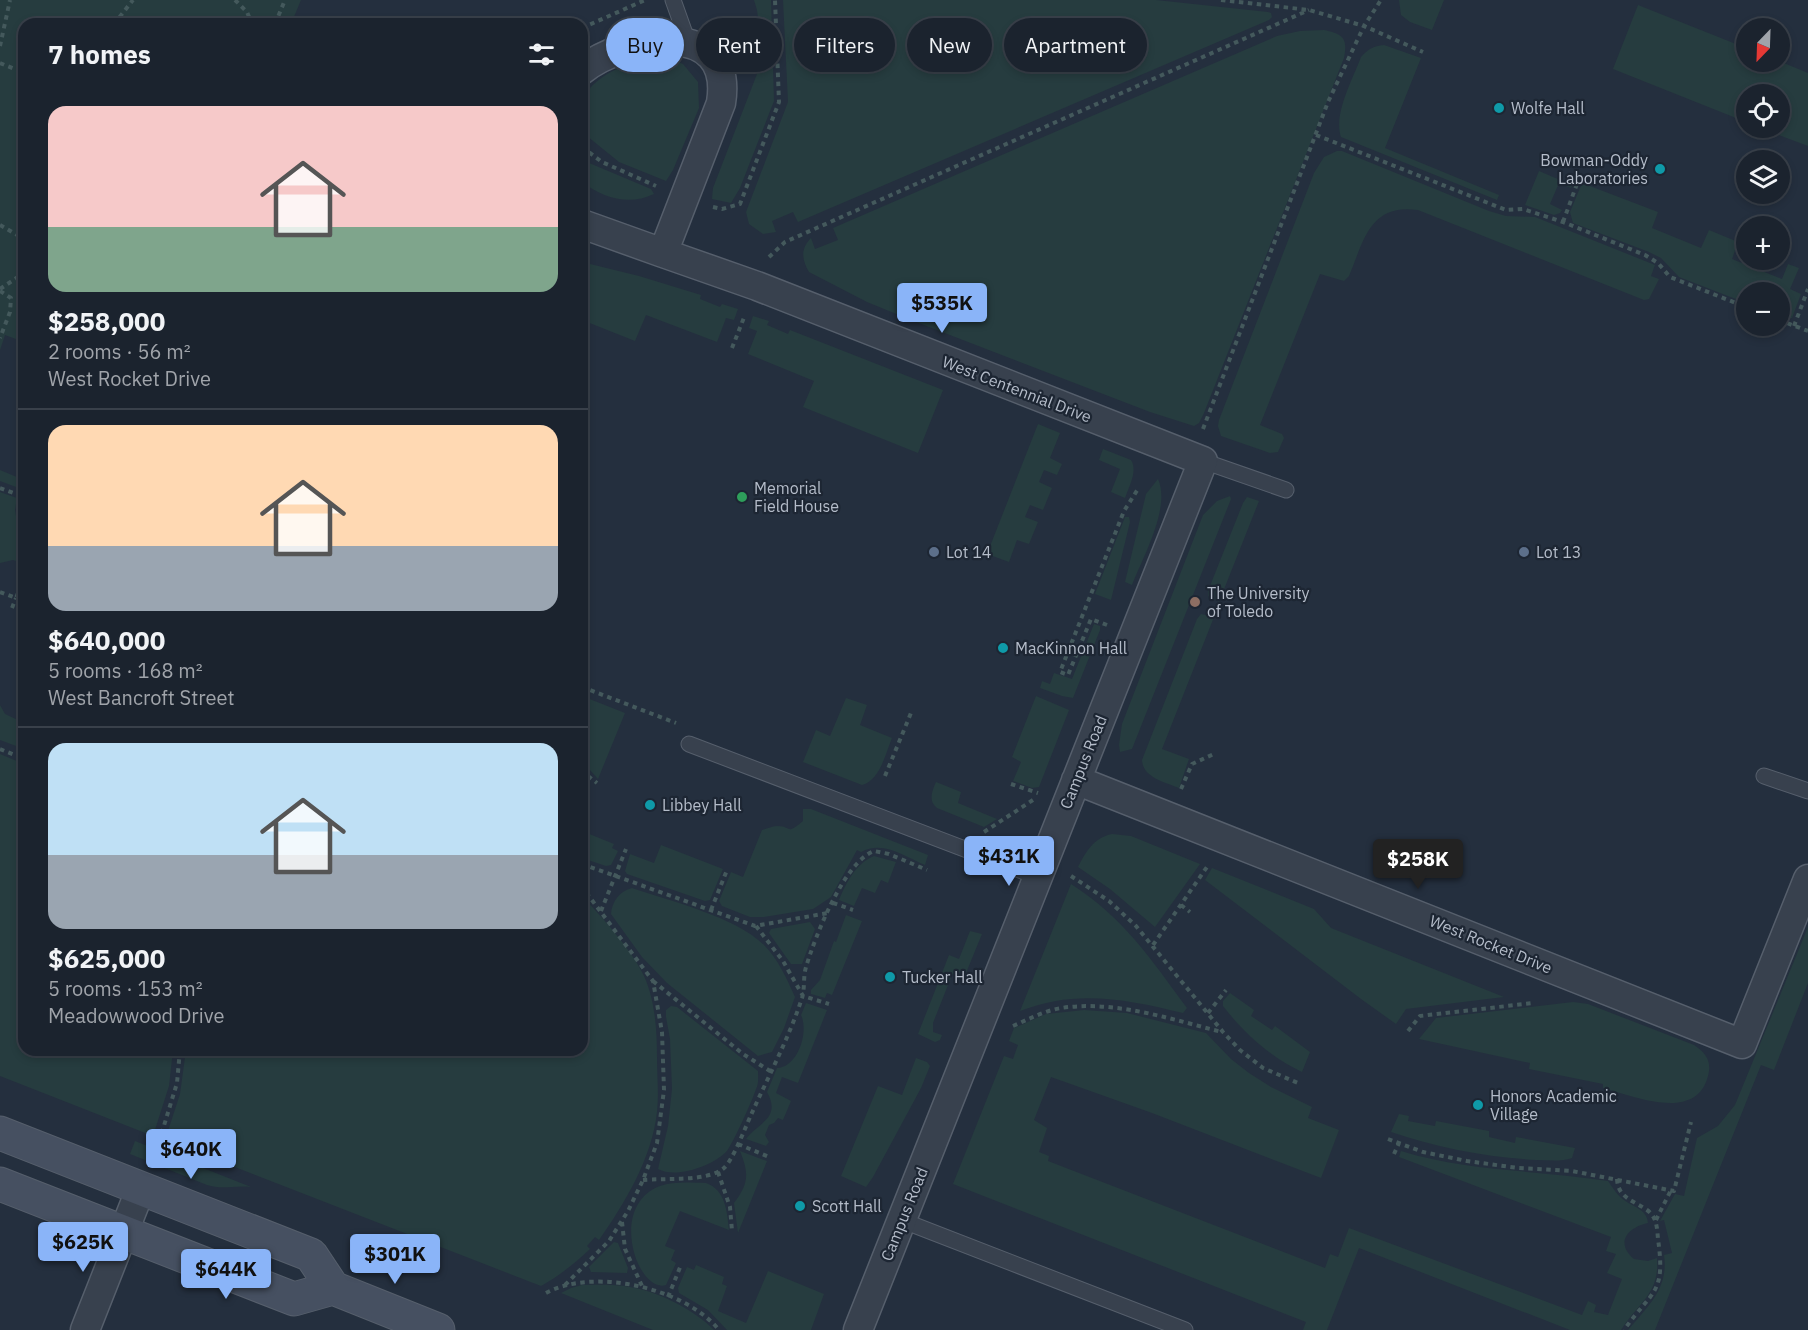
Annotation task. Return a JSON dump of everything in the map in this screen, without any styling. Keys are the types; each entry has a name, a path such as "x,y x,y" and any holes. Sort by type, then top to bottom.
{"main road":[{"path":"0,1133 311,1255 333,1288 438,1330"},
{"path":"0,1184 294,1299 333,1288"}],"street":[{"path":"588,66 610,54 653,41 679,40 697,46 710,57 721,76 723,88 721,103 663,253"},
{"name":"West Centennial Drive","path":"588,226 1202,449"},
{"name":"Campus Road","path":"858,1330 901,1220 1051,876 1076,780 1202,449"},
{"name":"West Rocket Drive","path":"1076,780 1742,1044 1808,879"},
{"path":"85,1330 141,1188"}],"lane":[{"path":"674,0 688,42"},
{"path":"1202,449 1286,490"},
{"path":"689,744 1051,876"},
{"path":"1764,776 1808,791"},
{"path":"901,1220 1185,1330"}],"path":[{"path":"0,46 10,0"},
{"path":"119,18 133,0"},
{"path":"235,0 247,12 250,18"},
{"path":"278,18 285,0"},
{"path":"588,25 645,0"},
{"path":"712,207 722,209 740,204 779,102 775,0"},
{"path":"1221,0 1309,10 1364,26 1423,52"},
{"path":"1202,449 1328,102 1364,26 1381,0"},
{"path":"769,258 785,243 1309,10"},
{"path":"0,63 18,70"},
{"path":"1316,135 1506,210 1523,209 1563,222 1645,255 1658,263 1670,277 1736,303"},
{"path":"588,152 602,162 662,189"},
{"path":"1563,222 1578,181"},
{"path":"0,225 18,236"},
{"path":"0,338 10,312 11,298 0,290 18,277"},
{"path":"1794,326 1808,289"},
{"path":"732,348 747,308"},
{"path":"1790,324 1808,332"},
{"path":"0,488 18,495"},
{"path":"1109,626 1091,618 1068,675 1060,672 1124,511 1138,489"},
{"path":"0,592 16,598"},
{"path":"12,608 18,593"},
{"path":"885,776 910,713"},
{"path":"0,749 18,756"},
{"path":"1179,796 1192,764 1216,753"},
{"path":"588,776 597,783"},
{"path":"984,832 1041,794 1011,784"},
{"path":"601,911 626,849"},
{"path":"643,1180 703,1176 718,1172 728,1164 803,996 805,969 828,912 849,872 859,860 873,851 889,854 927,870"},
{"path":"1153,945 1209,865"},
{"path":"588,866 755,926 828,912"},
{"path":"711,910 727,870"},
{"path":"1051,876 1076,878 1109,901 1137,926 1240,1050 1263,1068 1298,1083"},
{"path":"588,895 653,981 744,1054 770,1071"},
{"path":"833,903 853,910"},
{"path":"1181,905 1190,912"},
{"path":"755,926 783,962 803,996 829,1004"},
{"path":"566,1285 609,1241 622,1222 643,1180 657,1143 664,1090 662,1032 653,981"},
{"path":"1208,1012 1226,990"},
{"path":"1408,1031 1420,1016 1533,1003"},
{"path":"1005,1030 1046,1012 1061,1008 1086,1007 1151,1014 1223,1032"},
{"path":"159,1142 177,1083 179,1056"},
{"path":"1388,1139 1423,1152 1491,1165 1572,1171 1674,1191 1691,1122"},
{"path":"1394,1154 1399,1143"},
{"path":"738,1144 769,1157"},
{"path":"718,1172 730,1207 732,1231"},
{"path":"1617,1179 1619,1191 1652,1214 1656,1220 1661,1256 1660,1278 1654,1295 1624,1330"},
{"path":"1656,1220 1671,1190"},
{"path":"622,1222 625,1249 642,1287"},
{"path":"668,1297 681,1265"},
{"path":"546,1293 566,1285 610,1282 642,1287 702,1313 719,1330"}],"green space":[{"path":"0,0 301,0 294,18 18,18 18,340 5,335 0,350"},
{"path":"754,0 771,0 772,18 758,18"},
{"path":"783,0 1156,0 1268,12 1272,17 1269,20 798,222 793,212 772,221 776,232 763,234 749,224 746,212 788,102"},
{"path":"1399,0 1444,0 1432,30 1410,22 1401,15"},
{"path":"1638,5 1736,44 1736,72 1790,72 1790,66 1808,73 1808,146 1787,138 1790,138 1790,84 1736,84 1736,118 1613,69"},
{"path":"1324,30 1336,33 1343,38 1344,58 1204,413 1199,423 1194,426 1150,412 911,320 867,302 809,272 807,268 804,250 811,238 815,249 838,240 833,228 1277,36 1300,31"},
{"path":"1384,45 1421,58 1385,148 1499,195 1497,200 1341,137 1339,128 1342,107 1361,57 1371,48"},
{"path":"684,65 698,82 699,108 673,170 666,181 619,162 588,137 588,91 602,77 611,72 684,72"},
{"path":"757,72 773,72 774,101 740,188 731,203 712,199 713,188"},
{"path":"1342,151 1489,211 1506,216 1535,217 1655,265 1651,276 1659,279 1649,299 1644,300 1418,210 1402,209 1389,212 1371,227 1349,276 1344,281 1320,274 1260,425 1282,434 1284,438 1278,452 1270,453 1221,436 1219,420 1314,173 1324,157"},
{"path":"588,163 651,189 654,194 645,198 626,200 607,196 588,186"},
{"path":"1539,171 1567,183 1570,177 1574,179 1571,188 1559,183 1550,204 1562,210 1560,213 1554,215 1525,205"},
{"path":"1582,183 1658,212 1652,228 1701,248 1709,230 1736,241 1732,259 1736,261 1736,270 1760,270 1782,279 1786,270 1790,270 1790,265 1799,268 1790,289 1790,282 1736,282 1736,299 1679,277 1661,258 1649,252 1573,223 1570,212"},
{"path":"588,263 701,295 700,299 720,307 722,304 738,309 734,320 726,318 717,342 646,315 635,341 588,322"},
{"path":"1790,289 1801,294 1790,318"},
{"path":"753,316 769,321 767,325 788,334 790,330 943,390 918,453 803,407 814,381 748,354 757,331 749,328"},
{"path":"1038,424 1060,433 1050,458 1062,464 1057,475 1044,470 1039,482 1052,488 1043,510 1030,505 1025,517 1038,522 1029,544 1017,540 1009,562 987,554"},
{"path":"1103,449 1131,460 1133,464 1131,484 1125,498 1111,492 1120,469 1099,460"},
{"path":"0,470 18,478 18,488 0,481"},
{"path":"1158,479 1161,503 1158,517 1132,585 1125,582 1146,494"},
{"path":"0,492 17,498 15,510 18,519 18,562 13,560 0,563"},
{"path":"1230,496 1231,499 1132,749 1120,752 1122,724 1203,515 1217,501"},
{"path":"1247,497 1259,501 1219,602 1208,596 1208,591"},
{"path":"1125,517 1129,517 1130,522 1111,600 1095,594"},
{"path":"1201,614 1214,617 1162,749 1189,759 1179,788 1150,775 1143,766 1142,760 1197,619"},
{"path":"1094,624 1100,626 1100,630 1073,698 1040,688 1042,681 1050,684 1054,673 1072,679"},
{"path":"1036,696 1069,710 1039,787 1032,788 1013,781 1021,762 1012,757"},
{"path":"588,698 625,713 598,779 588,768"},
{"path":"846,698 867,705 860,725 892,738 878,772 862,785 803,762 816,730 830,736"},
{"path":"0,705 5,714 18,720 18,747 0,740"},
{"path":"0,754 18,762 18,1056 172,1056 169,1086 153,1136 0,1076"},
{"path":"936,782 961,792 958,803 997,819 984,827 937,808 932,802 932,792"},
{"path":"803,809 811,809 928,855 925,865 885,848 861,852 857,850 831,897 813,909 750,917 722,906 719,901 731,872 743,877 762,830 777,826 794,828 803,821"},
{"path":"588,833 614,844 612,848 618,851 611,865 606,866 588,860"},
{"path":"1112,834 1131,836 1200,864 1155,927 1110,889 1078,867 1095,842"},
{"path":"661,845 723,869 710,900 705,901 627,874 625,871 630,854 654,863"},
{"path":"874,856 896,862 888,883 881,880 875,893 862,888 854,906 839,900 848,880 862,863"},
{"path":"1212,868 1314,909 1331,928 1504,997 1406,1009 1396,1024 1205,880"},
{"path":"1071,884 1106,911 1135,940 1187,1008 1183,1013 1121,1000 1081,998 1041,1004 1020,1011"},
{"path":"632,888 683,904 737,926 752,935 774,956 795,997 784,1028 772,1052 758,1056 667,983 642,957 611,914 617,897"},
{"path":"588,903 639,966 648,985 653,1005 656,1026 657,1112 643,1163 627,1195 599,1240 595,1237 587,1246 590,1249 541,1286 165,1140 180,1094 185,1056 588,1056"},
{"path":"846,915 862,921 832,995 827,993 825,998 811,994 811,990 820,980"},
{"path":"810,922 815,929 802,964 791,964 769,933 771,929"},
{"path":"1808,927 1808,983 1774,1070 1761,1065 1655,1330 1628,1330 1660,1288 1665,1267 1664,1255 1672,1253 1664,1220 1660,1221 1675,1194 1684,1196 1697,1138 1718,1126 1735,1105"},
{"path":"970,931 982,934 966,973 956,972 952,975 933,1023 933,1032 942,1035 940,1040 935,1042 918,1034 949,955 959,959"},
{"path":"1230,993 1254,1010 1251,1016 1272,1030 1275,1026 1310,1052 1302,1072 1258,1044 1239,1025 1223,1006 1223,1001"},
{"path":"1573,1002 1588,1004 1694,1045 1705,1054 1709,1066 1708,1076 1701,1090 1691,1099 1678,1103 1663,1103 1603,1088 1603,1084 1529,1069 1530,1063 1419,1039 1436,1018"},
{"path":"806,1003 827,1010 798,1083 782,1077 776,1093 791,1101 783,1120 778,1118 769,1125 765,1135 769,1142 766,1146 746,1139 770,1115 772,1108 767,1092 777,1068 791,1062 800,1048 804,1030 801,1015"},
{"path":"671,1006 677,1007 758,1071 757,1087 726,1152 712,1162 694,1170 674,1173 658,1169 668,1126 672,1089 670,1039 666,1017 666,1010"},
{"path":"1084,1010 1127,1013 1206,1033 1231,1059 1249,1073 1271,1087 1312,1107 1308,1118 1339,1130 1321,1178 1051,1077 1034,1120 1047,1128 1039,1152 1049,1156 1048,1161 1325,1268 1330,1254 1338,1257 1349,1228 1582,1315 1588,1301 1596,1305 1594,1312 1608,1315 1622,1279 1607,1273 1616,1254 1606,1251 1611,1237 1399,1157 1401,1151 1478,1167 1608,1181 1619,1196 1642,1211 1647,1218 1648,1223 1635,1228 1626,1236 1625,1247 1634,1259 1648,1261 1657,1258 1655,1281 1621,1330 1570,1330 1359,1248 1327,1330 1303,1330 1306,1322 953,1184 1004,1056 1013,1059 1018,1045 1009,1041 1014,1028 1046,1014"},
{"path":"916,1058 927,1062 930,1066 921,1088 873,1177 866,1187 841,1176 878,1086 902,1095"},
{"path":"1399,1114 1409,1116 1408,1121 1435,1126 1436,1121 1489,1131 1489,1137 1515,1143 1516,1137 1575,1148 1572,1158 1559,1160 1517,1159 1462,1151 1391,1132"},
{"path":"135,1141 251,1187 207,1185 130,1154"},
{"path":"740,1151 767,1161 738,1233 734,1203 743,1190 746,1178"},
{"path":"706,1183 713,1186 722,1196 729,1230 680,1211 665,1246 675,1250 671,1260 676,1263 666,1285 656,1284 646,1276 638,1263 633,1246 631,1228 635,1211 644,1196 665,1184"},
{"path":"614,1242 618,1243 628,1268 627,1273 591,1272 589,1267"},
{"path":"696,1265 724,1277 722,1284 727,1286 718,1311 746,1323 768,1271 824,1294 811,1330 727,1330 708,1310 679,1293 678,1288 687,1267 694,1270"},
{"path":"582,1285 624,1286 641,1289 675,1302 697,1315 714,1330 653,1330 561,1293"}],"place":[{"name":"Wolfe Hall","path":"1499,108"},
{"name":"Bowman-Oddy Laboratories","path":"1660,169"},
{"name":"Memorial Field House","path":"742,497"},
{"name":"Lot 14","path":"934,552"},
{"name":"Lot 13","path":"1524,552"},
{"name":"The University of Toledo","path":"1195,602"},
{"name":"MacKinnon Hall","path":"1003,648"},
{"name":"Libbey Hall","path":"650,805"},
{"name":"Tucker Hall","path":"890,977"},
{"name":"Honors Academic Village","path":"1478,1105"},
{"name":"Scott Hall","path":"800,1206"}]}
